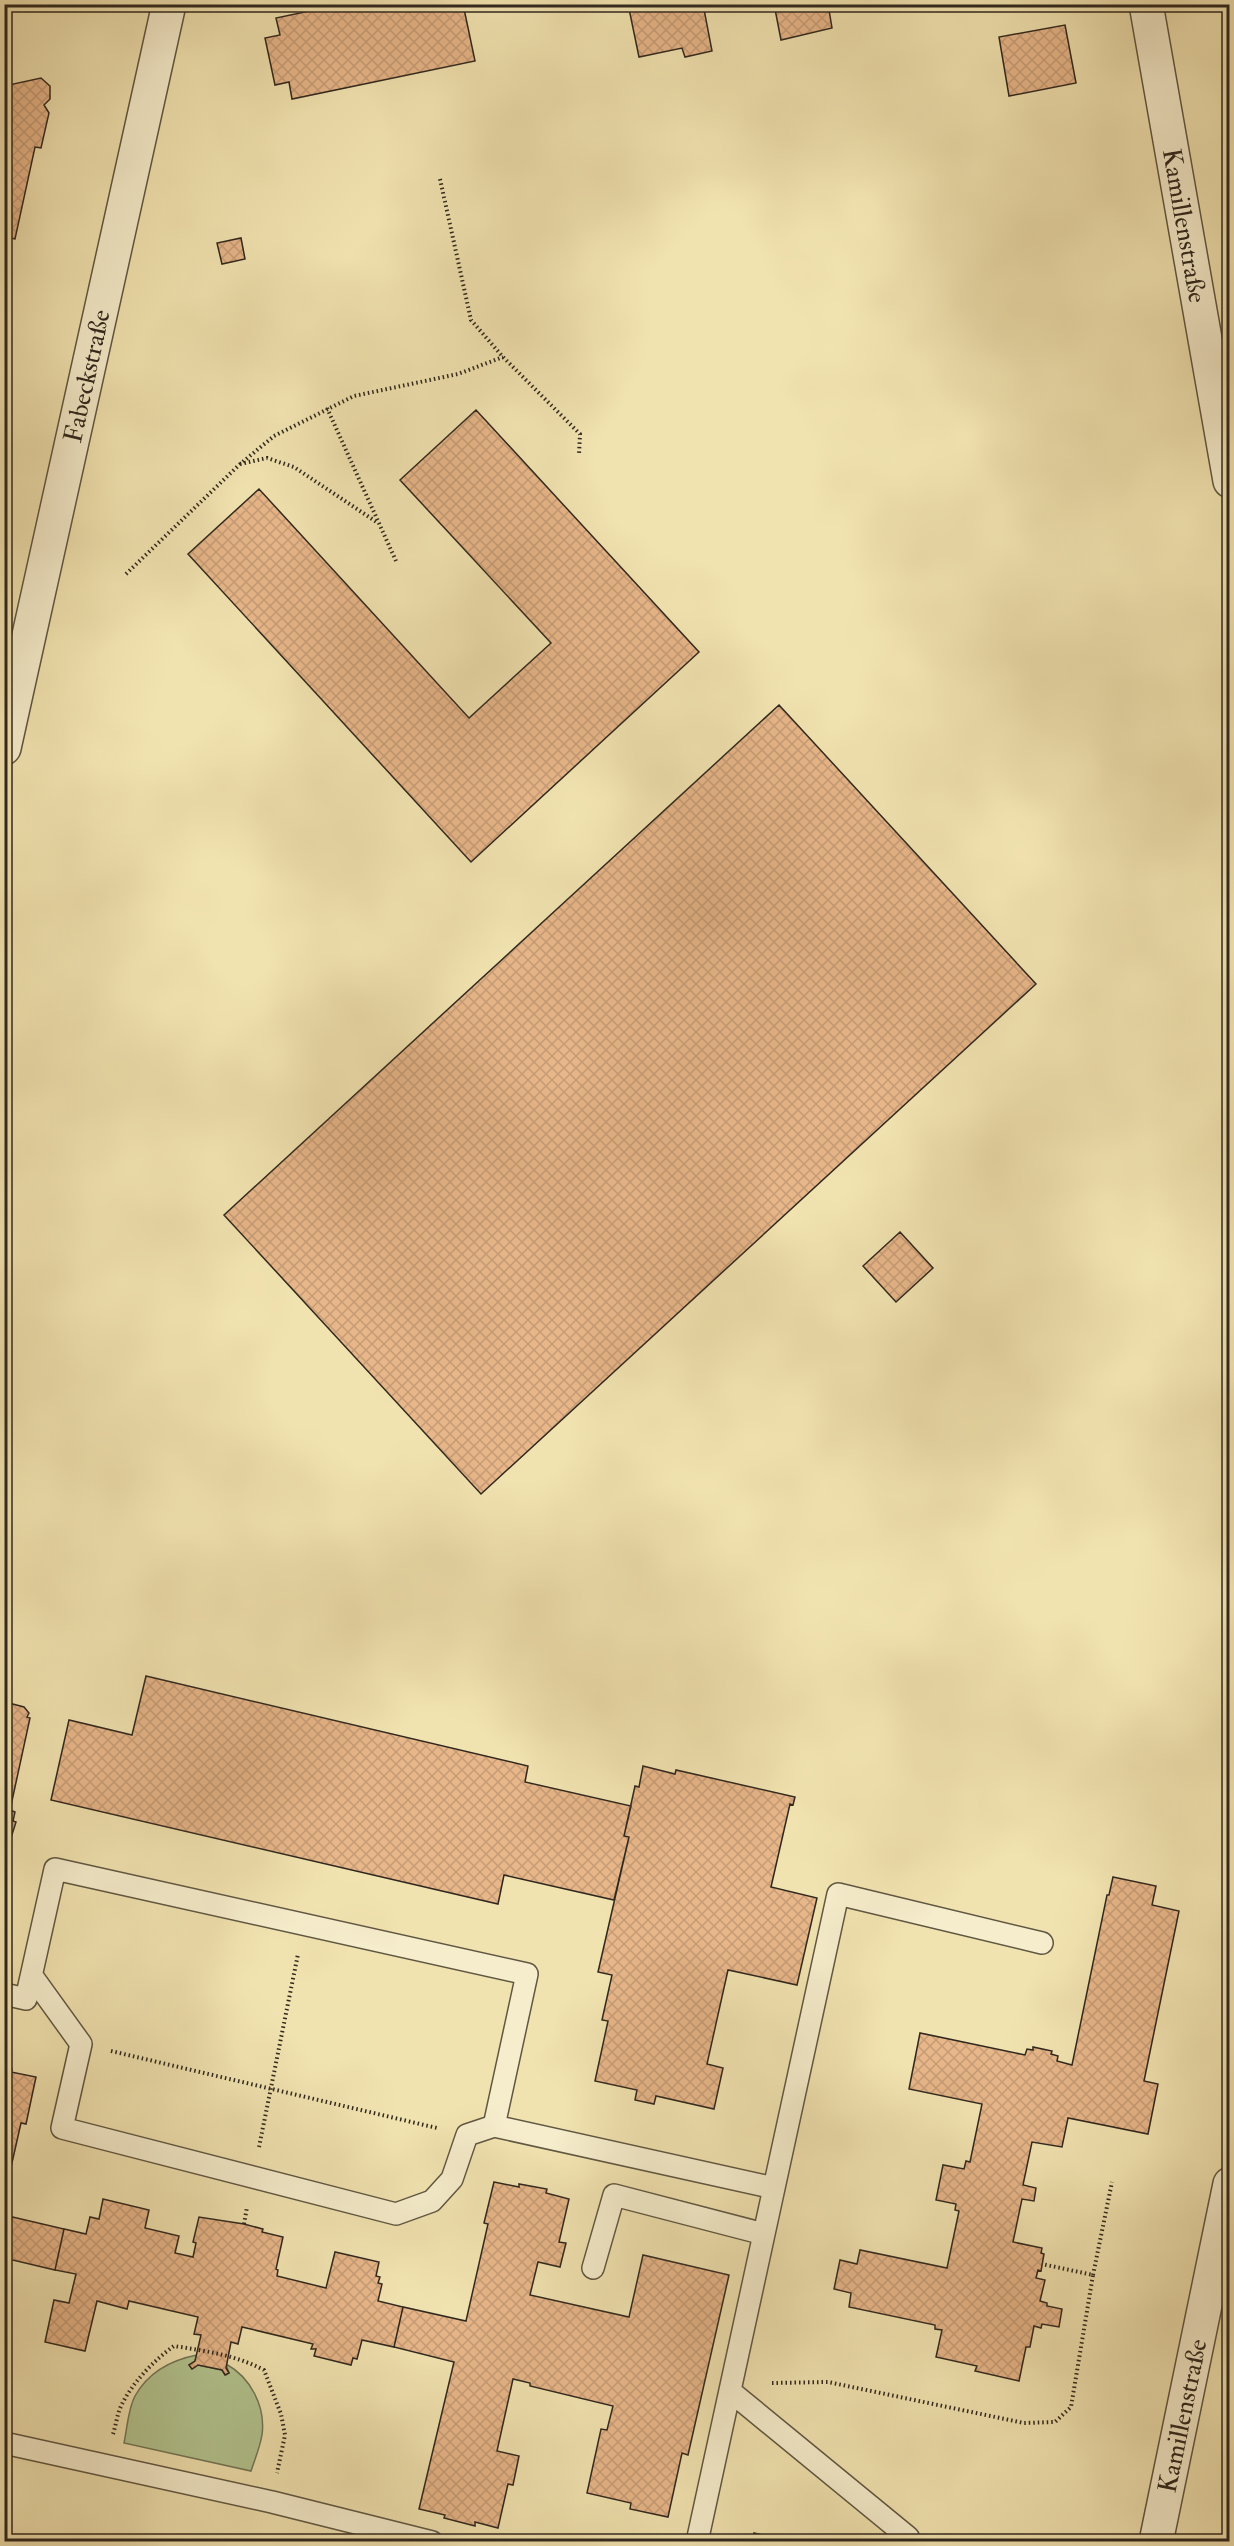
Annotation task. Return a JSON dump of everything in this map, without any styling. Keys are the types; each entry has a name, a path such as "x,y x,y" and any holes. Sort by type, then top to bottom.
{"street":[{"name":"Fabeckstraße","path":"4,748 169,4"},
{"name":"Kamillenstraße","path":"1146,4 1230,481"},
{"name":"Kamillenstraße","path":"1156,2541 1230,2184"}],"lane":[{"path":"4,1994 26,1999 55,1869 527,1974 494,2126"},
{"path":"697,2541 838,1894 1042,1943"},
{"path":"32,1976 81,2044 62,2128 396,2214 432,2201 452,2179 467,2135 494,2126 774,2188"},
{"path":"593,2268 614,2195 764,2234"},
{"path":"730,2391 908,2537 907,2541"},
{"path":"4,2443 272,2502 432,2541"}],"path":[{"path":"440,179 471,320 503,357 580,434 579,454"},
{"path":"126,574 239,465 274,436 354,396 458,374 503,357"},
{"path":"327,408 396,561"},
{"path":"239,465 267,458 294,467 379,524"},
{"path":"244,2224 304,1924"},
{"path":"81,2044 467,2135"},
{"path":"730,2391 776,2383 828,2382 1024,2423 1055,2422 1071,2407 1093,2275 1112,2182"},
{"path":"1042,2264 1093,2275"},
{"path":"104,2466 121,2406 160,2356 174,2346 229,2355 243,2359 264,2370 281,2414 285,2435 272,2502"},
{"path":"4,2537 23,2541"}],"green space":[{"path":"197,2355 195,2361 189,2365 192,2369 198,2365 222,2370 226,2375 229,2373 226,2364 242,2376 259,2403 263,2424 262,2435 251,2471 124,2443 131,2407 140,2388 153,2374 169,2364"}],"building":[{"path":"327,4 463,4 475,61 292,99 289,82 275,85 265,38 280,35 276,18 324,8"},
{"path":"628,4 703,4 712,51 685,57 682,48 639,57"},
{"path":"774,4 828,4 832,28 781,40"},
{"path":"1065,25 1076,83 1009,96 999,37"},
{"path":"41,78 50,86 50,99 44,105 49,113 41,148 35,147 15,239 4,237 4,86"},
{"path":"241,238 245,259 222,264 217,243"},
{"path":"476,410 699,652 471,862 188,554 259,489 469,718 551,643 400,480"},
{"path":"779,705 1036,984 481,1494 224,1215"},
{"path":"900,1232 933,1268 896,1302 863,1266"},
{"path":"146,1676 528,1766 525,1782 631,1806 624,1836 629,1837 614,1900 504,1875 498,1904 51,1800 69,1720 132,1735"},
{"path":"5,1702 24,1707 29,1713 27,1717 30,1718 10,1810 15,1812 13,1821 16,1822 9,1844 4,1844"},
{"path":"643,1766 675,1774 676,1770 795,1797 793,1805 790,1804 771,1887 817,1898 797,1985 728,1970 707,2064 723,2068 714,2109 656,2096 654,2104 635,2100 637,2090 595,2081 608,2021 602,2020 612,1975 598,1972 629,1837 624,1836 635,1786 639,1787"},
{"path":"1113,1877 1156,1886 1152,1905 1179,1911 1144,2081 1158,2084 1148,2134 1068,2118 1062,2147 1032,2142 1023,2185 1036,2188 1034,2201 1022,2199 1013,2242 1042,2248 1041,2253 1044,2254 1041,2271 1038,2270 1036,2278 1045,2280 1040,2301 1047,2303 1047,2306 1062,2309 1059,2327 1042,2324 1041,2328 1034,2326 1030,2347 1026,2347 1019,2381 975,2371 977,2366 936,2357 942,2330 935,2329 935,2325 849,2307 851,2293 834,2289 840,2260 857,2264 860,2250 947,2268 959,2211 955,2210 956,2204 936,2200 943,2165 964,2169 966,2161 970,2162 982,2104 909,2089 920,2033 1025,2055 1027,2049 1033,2050 1033,2047 1052,2051 1051,2054 1058,2056 1057,2061 1072,2065 1107,1895 1109,1895"},
{"path":"4,2067 12,2069 11,2072 36,2077 26,2124 21,2123 4,2198"},
{"path":"494,2182 547,2189 546,2193 569,2199 559,2242 566,2243 560,2267 538,2262 530,2295 629,2317 643,2255 729,2275 688,2455 682,2453 668,2517 630,2509 631,2503 587,2493 601,2429 607,2430 613,2406 530,2386 530,2383 513,2379 497,2451 519,2456 513,2485 508,2484 498,2528 475,2522 475,2526 444,2518 445,2515 419,2509 454,2362 394,2347 403,2307 466,2321 488,2224 484,2223"},
{"path":"103,2199 149,2210 145,2228 179,2236 175,2253 193,2257 196,2243 193,2242 199,2217 263,2229 262,2232 283,2237 276,2269 278,2270 277,2276 326,2288 335,2252 379,2262 376,2276 380,2277 378,2283 382,2284 378,2301 403,2307 394,2347 362,2340 357,2359 353,2358 351,2365 314,2356 316,2349 311,2349 313,2344 242,2327 238,2344 231,2342 226,2368 229,2373 225,2375 222,2370 198,2365 192,2369 189,2365 195,2361 201,2335 194,2334 198,2317 129,2301 127,2309 97,2301 85,2351 45,2342 54,2300 69,2303 76,2274 55,2270 64,2229 86,2234 90,2217 99,2219"},
{"path":"4,2215 64,2229 55,2270 4,2258"},
{"path":"754,2533 791,2541 791,2542 752,2542"}]}
